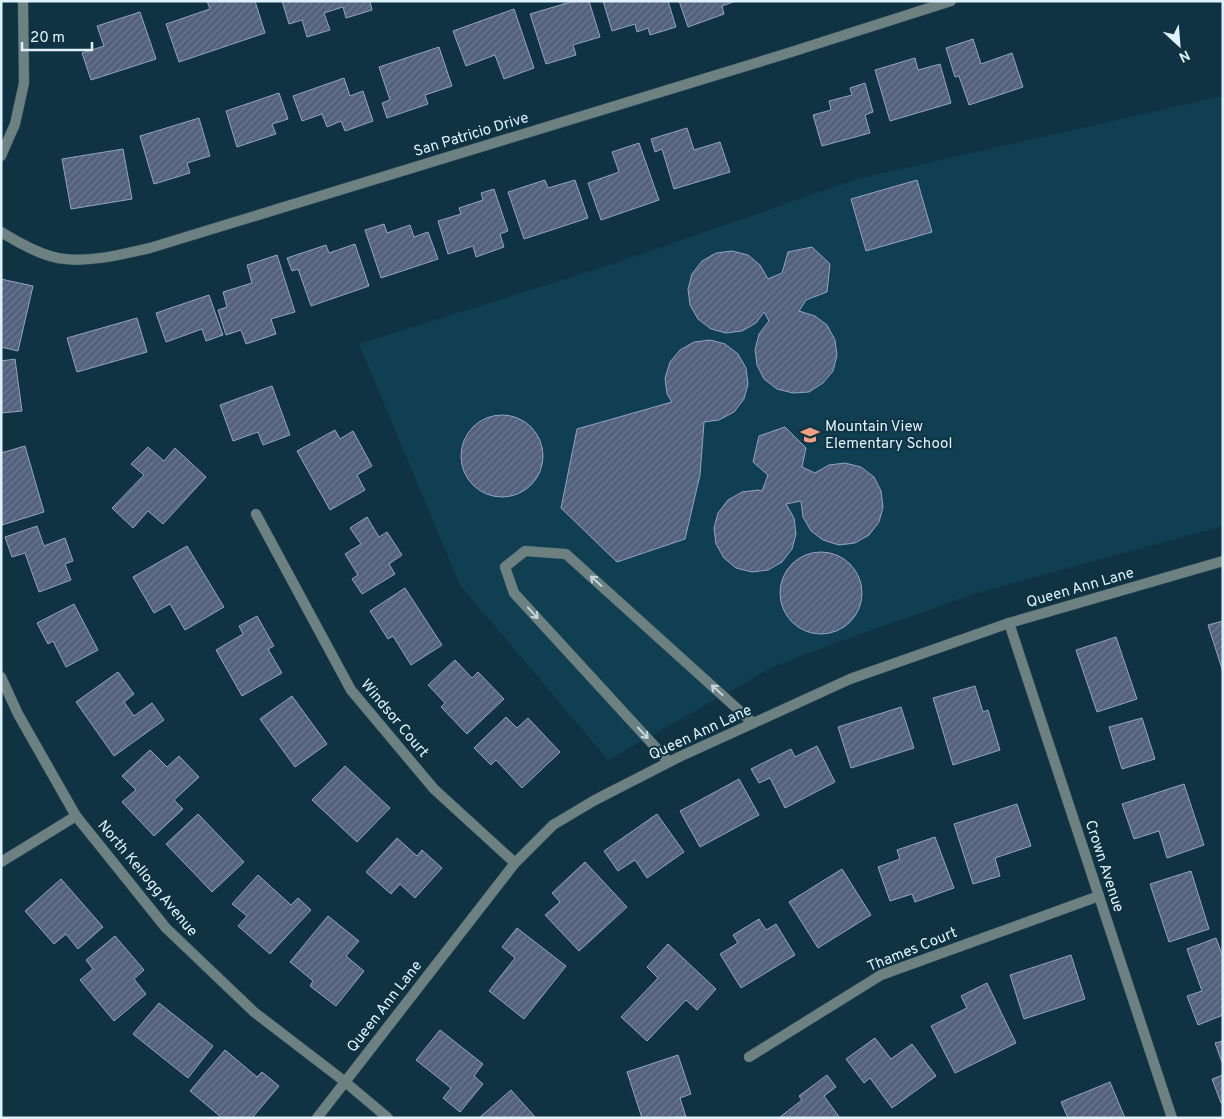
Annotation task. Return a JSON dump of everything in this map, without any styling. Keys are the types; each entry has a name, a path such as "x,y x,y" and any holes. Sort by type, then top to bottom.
{"street":[{"path":"1,156 15,124 24,83 23,1"},
{"name":"San Patricio Drive","path":"1,232 24,246 64,260 103,259 150,248 776,57 950,1"},
{"name":"Windsor Court","path":"256,514 351,690 434,789 515,863"},
{"path":"669,762 514,593 505,567 525,551 566,554 753,723"},
{"name":"Queen Ann Lane","path":"317,1118 515,863 553,825 595,800 669,762 850,679 1009,623 1223,561"},
{"name":"Crown Avenue","path":"1009,623 1172,1118"},
{"name":"North Kellogg Avenue","path":"1,677 18,714 76,816 166,928 254,1012 344,1081 388,1118"},
{"path":"1,862 76,816"},
{"name":"Thames Court","path":"750,1057 881,975 1099,896"}],"shaded area":[{"name":"Mountain View Elementary School","path":"1223,96 1223,526 980,592 838,642 773,667 608,760 460,585 359,344 610,265 857,179"}],"building":[{"path":"207,1 255,1 265,33 179,62 166,24 210,9"},
{"path":"282,1 370,1 372,10 346,18 343,7 324,13 330,30 307,37 302,20 289,24"},
{"path":"574,1 589,1 600,37 573,45 576,55 546,64 530,14"},
{"path":"603,1 668,1 676,27 650,35 648,28 637,32 635,24 612,31"},
{"path":"679,1 736,1 722,6 724,14 688,27"},
{"path":"514,9 534,68 504,79 495,55 466,66 453,31"},
{"path":"140,12 156,59 91,80 82,53 104,46 97,26"},
{"path":"973,39 981,64 1012,53 1023,87 969,105 959,76 955,77 946,48"},
{"path":"439,47 452,86 425,95 428,104 387,118 382,103 390,100 379,67"},
{"path":"915,58 918,70 940,64 951,103 890,121 875,70"},
{"path":"344,78 350,96 363,91 373,121 345,131 341,121 327,127 322,114 302,121 293,96"},
{"path":"865,83 873,112 865,115 870,133 822,146 813,115 831,110 829,101 852,95 850,88"},
{"path":"279,93 288,119 272,124 276,134 237,147 226,111"},
{"path":"199,118 210,156 187,163 190,173 154,184 140,136"},
{"path":"687,128 694,150 720,142 730,172 674,189 662,149 655,152 651,139"},
{"path":"639,143 659,200 601,220 588,183 619,172 612,152"},
{"path":"123,149 132,199 71,209 62,159"},
{"path":"545,180 548,188 575,180 588,218 524,239 508,192"},
{"path":"917,180 932,232 866,251 851,199"},
{"path":"494,189 508,231 500,234 504,247 476,257 473,246 448,254 438,221 461,214 459,208 483,200 481,193"},
{"path":"384,224 387,233 410,225 414,237 428,232 438,259 381,278 365,230"},
{"path":"355,244 369,286 311,306 298,269 292,271 287,258 326,245 329,253"},
{"path":"812,247 830,264 827,292 806,300 799,311 815,316 827,325 835,340 837,355 833,371 823,383 809,392 793,393 777,389 764,379 757,365 755,350 759,334 769,321 764,312 756,323 742,331 726,333 711,329 698,319 690,305 688,289 692,274 702,261 716,253 732,251 748,255 760,265 768,279 782,273 788,252"},
{"path":"277,255 295,312 271,319 276,334 246,344 241,330 226,335 218,310 227,307 223,292 252,283 247,265"},
{"path":"1,279 33,286 18,351 1,347"},
{"path":"209,295 223,335 206,341 202,329 166,342 156,313"},
{"path":"137,318 147,352 77,372 67,338"},
{"path":"710,340 725,344 738,354 746,368 748,384 744,399 734,412 719,420 704,422 700,475 685,539 617,562 561,508 577,429 672,402 667,394 665,378 670,362 680,350 694,342"},
{"path":"15,359 22,411 1,413 1,361"},
{"path":"272,386 290,435 263,445 258,432 233,441 220,405"},
{"path":"502,415 518,418 531,427 540,440 543,456 540,472 531,485 518,494 502,497 486,494 473,485 464,472 461,456 464,440 473,427 486,418"},
{"path":"785,427 806,448 802,467 815,473 829,465 845,463 861,467 874,477 881,491 883,507 879,522 869,535 855,543 839,545 823,540 811,531 803,517 801,501 786,504 794,518 796,534 792,549 782,562 768,570 752,572 736,568 724,558 716,544 714,528 718,513 728,500 742,492 762,491 768,475 753,462 759,436"},
{"path":"335,430 340,439 353,431 372,466 357,475 365,490 330,510 297,451"},
{"path":"25,446 44,512 2,525 1,453"},
{"path":"148,447 164,461 175,448 206,477 163,524 148,511 133,528 112,508 144,475 131,464"},
{"path":"367,517 379,537 387,532 402,555 389,564 395,574 362,594 352,579 358,575 345,554 361,544 350,528"},
{"path":"37,526 44,546 65,538 73,561 65,564 71,580 39,592 25,553 12,557 5,537"},
{"path":"187,546 224,607 185,630 170,604 154,613 133,577"},
{"path":"821,552 837,555 850,564 859,577 862,593 859,609 850,622 837,631 821,634 805,631 792,622 783,609 780,593 783,577 792,564 805,555"},
{"path":"405,588 442,645 411,665 393,636 388,639 370,611"},
{"path":"74,604 98,650 66,667 53,641 48,644 37,623"},
{"path":"257,616 274,646 268,649 282,673 242,696 216,650 243,634 239,626"},
{"path":"1223,621 1223,672 1208,625"},
{"path":"1116,637 1137,699 1097,712 1076,650"},
{"path":"455,660 472,678 478,672 504,699 467,734 441,707 445,703 428,685"},
{"path":"118,672 134,694 124,702 134,716 152,703 164,720 114,756 76,702"},
{"path":"975,686 983,712 988,710 1000,750 953,765 933,698"},
{"path":"292,696 327,744 295,767 260,719"},
{"path":"901,707 914,748 851,768 838,727"},
{"path":"506,717 517,728 528,718 560,752 522,788 496,760 491,765 474,748"},
{"path":"1142,718 1155,759 1122,769 1109,727"},
{"path":"817,746 835,782 785,808 770,778 759,783 751,769 791,749 795,757"},
{"path":"150,750 167,767 179,756 199,777 174,800 183,809 154,836 122,802 136,790 122,776"},
{"path":"345,766 390,808 357,842 312,800"},
{"path":"739,779 759,815 700,847 680,811"},
{"path":"1184,784 1204,845 1167,858 1159,831 1134,839 1122,804"},
{"path":"1017,804 1031,846 995,858 1000,876 973,884 954,824"},
{"path":"198,814 244,862 212,892 166,844"},
{"path":"657,814 684,852 647,878 635,860 618,871 604,851"},
{"path":"935,837 954,888 915,902 912,894 890,901 878,867 900,859 897,850"},
{"path":"397,838 417,856 422,850 442,868 415,898 400,884 391,894 366,872"},
{"path":"585,862 627,907 579,951 545,915 560,902 552,893"},
{"path":"842,869 871,915 818,948 789,902"},
{"path":"1191,871 1209,929 1169,942 1150,884"},
{"path":"258,875 291,905 298,898 311,910 270,954 238,926 247,916 232,904"},
{"path":"61,879 103,927 78,949 66,934 54,944 25,911"},
{"path":"328,916 359,941 346,956 364,971 336,1006 310,986 313,981 290,962"},
{"path":"759,919 766,930 776,924 795,955 741,988 720,954 738,943 733,935"},
{"path":"517,928 566,966 524,1019 489,991 515,958 502,947"},
{"path":"115,936 144,970 134,979 146,994 114,1021 80,980 93,969 86,960"},
{"path":"1216,938 1223,957 1223,1015 1198,1025 1187,996 1202,991 1187,949"},
{"path":"668,944 716,989 697,1010 686,1000 647,1041 621,1017 658,978 647,967"},
{"path":"1071,955 1085,999 1024,1019 1010,975"},
{"path":"987,983 1016,1043 955,1073 931,1026 967,1008 961,996"},
{"path":"159,1003 213,1046 188,1078 133,1034"},
{"path":"440,1030 483,1064 474,1076 483,1084 460,1112 443,1098 451,1088 416,1060"},
{"path":"875,1038 891,1059 912,1044 936,1076 892,1108 870,1078 864,1083 846,1059"},
{"path":"1223,1041 1223,1065 1215,1043"},
{"path":"225,1050 257,1077 262,1072 279,1086 252,1118 222,1118 190,1091"},
{"path":"678,1055 691,1094 680,1098 686,1117 642,1118 627,1072"},
{"path":"827,1075 836,1087 824,1096 840,1118 780,1117 802,1100 799,1096"},
{"path":"1223,1075 1223,1102 1221,1103 1212,1079"},
{"path":"1110,1082 1125,1118 1068,1118 1061,1102"},
{"path":"511,1090 536,1118 479,1118"}],"place":[{"name":"Mountain View Elementary School","path":"810,435"}]}
